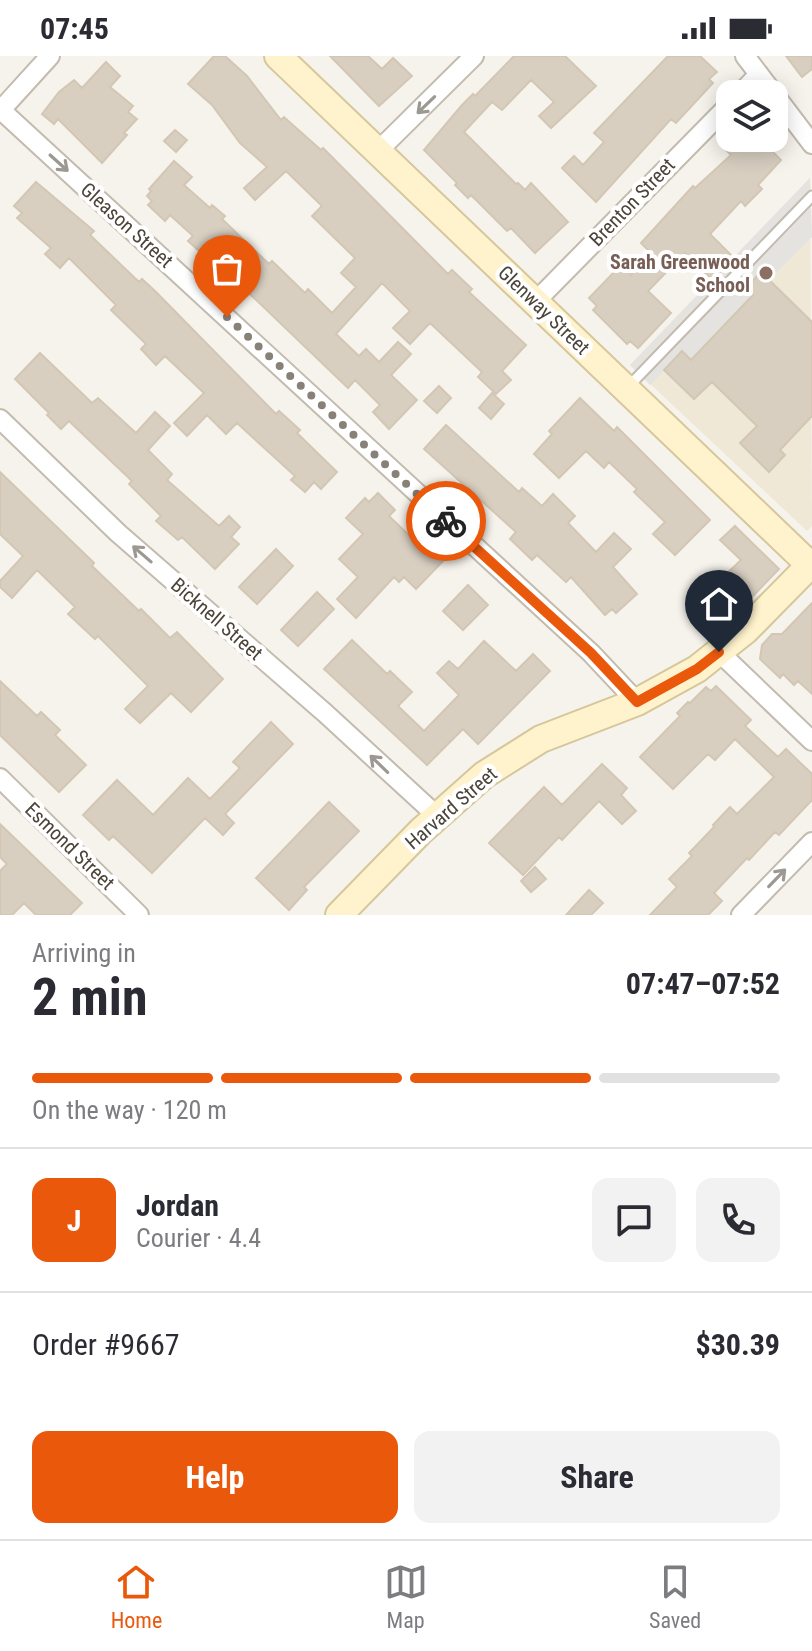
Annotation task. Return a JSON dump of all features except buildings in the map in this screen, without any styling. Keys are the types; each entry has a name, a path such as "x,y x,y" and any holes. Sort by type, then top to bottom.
{"street":[{"path":"0,111 50,56"},
{"name":"Glenway Street","path":"278,56 811,565"},
{"path":"377,152 474,56"},
{"path":"745,56 764,80"},
{"path":"753,80 759,74"},
{"name":"Gleason Street","path":"0,111 591,653 637,702"},
{"path":"788,112 812,144"},
{"name":"Brenton Street","path":"535,302 716,118"},
{"name":"Bicknell Street","path":"0,419 118,533 325,713 437,816"},
{"name":"Harvard Street","path":"339,915 437,816 484,775 541,739 637,702 697,669 746,630 811,565"},
{"path":"719,652 812,741"},
{"name":"Esmond Street","path":"0,778 139,915"},
{"path":"741,915 812,842"}],"lane":[{"path":"626,389 812,196"}],"shaded area":[{"name":"Sarah Greenwood School","path":"810,178 812,526 807,531 630,365"},
{"path":"810,178 812,237 769,280 761,272 746,287 753,295 691,360 682,352 650,385 630,365"}],"way so far":[{"path":"227,317 446,521"}],"place":[{"name":"Sarah Greenwood School","path":"766,273"}],"route":[{"path":"446,521 591,653 637,702 697,669 719,652"}]}
